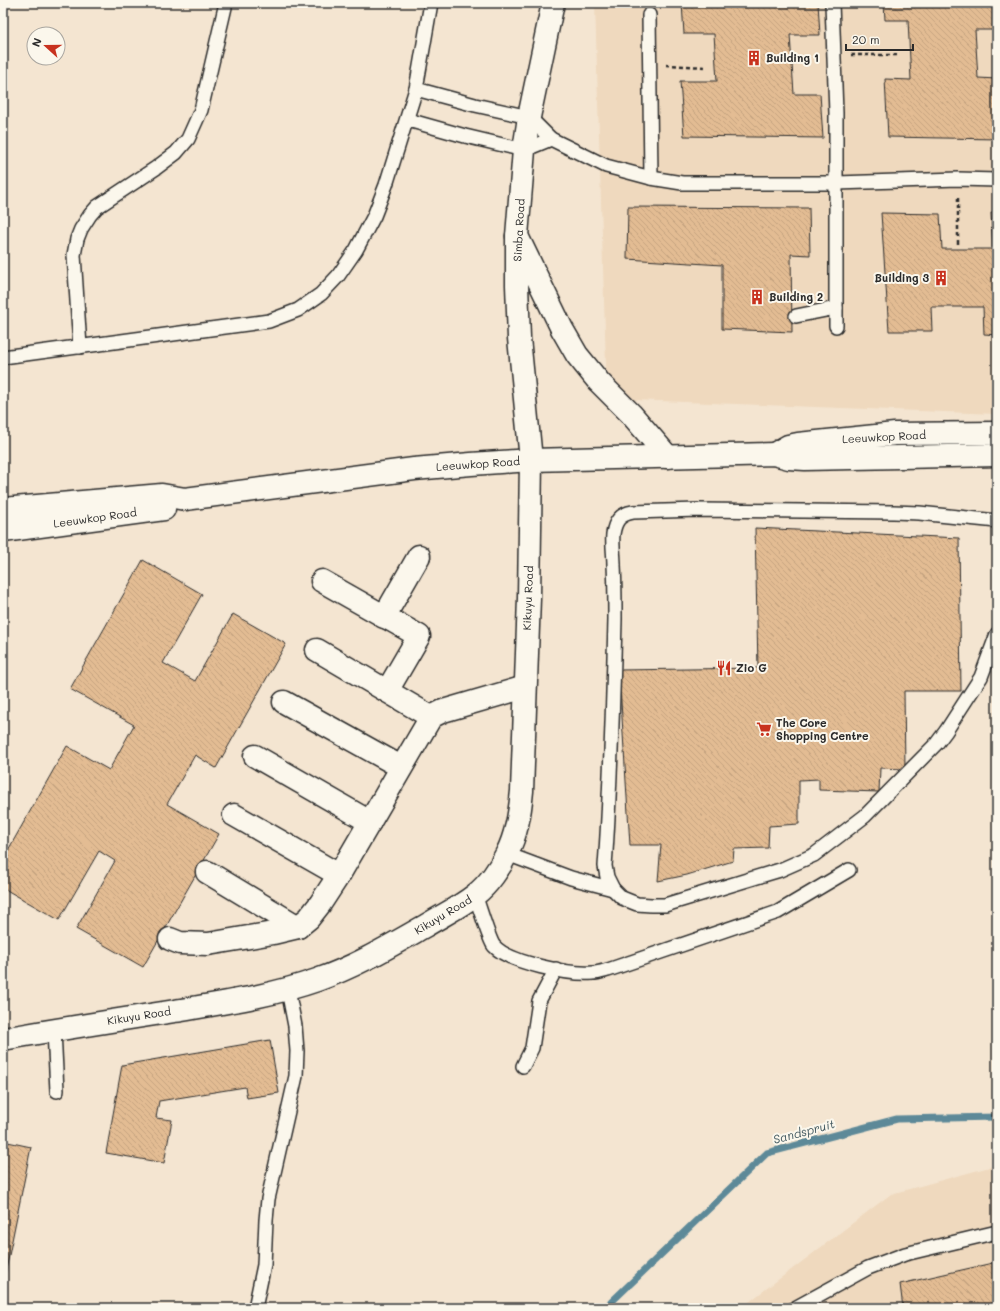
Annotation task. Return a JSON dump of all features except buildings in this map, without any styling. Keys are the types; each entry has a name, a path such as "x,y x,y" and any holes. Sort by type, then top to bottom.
{"street":[{"name":"Simba Road","path":"531,460 520,338 517,285 517,236 524,150 529,117 553,3"},
{"path":"517,236 562,329 577,355 598,382 631,414 668,458"},
{"name":"Leeuwkop Road","path":"774,454 788,446 798,444 860,437 895,434 997,433"},
{"name":"Leeuwkop Road","path":"3,509 162,495 185,499 414,469 531,460 668,458 774,454 788,458 805,459 997,455"},
{"name":"Kikuyu Road","path":"3,1039 288,990 348,968 406,937 476,895 507,854 515,836 522,791 531,460"},
{"name":"Leeuwkop Road","path":"3,531 167,508 177,505 185,499"},
{"path":"384,616 419,556"},
{"path":"322,581 419,636 387,691"},
{"path":"317,650 431,717"},
{"path":"170,939 180,943 208,944 273,933 298,927 310,918 339,875 400,767 431,717 443,711 525,687"},
{"path":"284,702 400,767"},
{"path":"255,756 370,822"},
{"path":"234,815 339,875"},
{"path":"207,872 298,927"}],"lane":[{"path":"80,347 74,255 81,228 97,207 176,153 188,139 201,110 226,3"},
{"path":"3,357 269,321 298,310 321,294 338,276 356,250 374,216 386,185 408,120 416,89 431,3"},
{"path":"829,7 834,55 830,112 836,183 836,326"},
{"path":"649,15 651,64 651,178"},
{"path":"416,89 469,104 529,117 551,139 606,166 651,178 682,183 836,183 958,179 997,180"},
{"path":"408,120 465,136 524,150 551,139"},
{"path":"796,316 836,308"},
{"path":"997,521 919,513 698,510 633,512 619,517 615,524 613,535 615,594 612,728 610,794 605,866 607,877 613,889 622,898 637,904 665,905 780,870 814,855 864,816 937,743 981,677 997,634"},
{"path":"507,854 571,878 613,889"},
{"path":"476,895 493,945 501,952 546,968 593,973 608,970 778,912 849,870"},
{"path":"523,1066 532,1048 539,1001 556,969"},
{"path":"255,1308 264,1265 268,1199 296,1076 298,1051 288,990"},
{"path":"54,1030 58,1091"},
{"path":"795,1308 868,1268 905,1254 997,1232"}],"path":[{"path":"834,55 897,54"},
{"path":"651,64 706,67"},
{"path":"958,179 958,244"}],"shaded area":[{"path":"595,3 997,3 997,414 607,399"},
{"path":"997,1165 997,1308 741,1308 891,1194"}],"waterway":[{"name":"Sandspruit","path":"605,1308 767,1153 897,1119 997,1117"}],"place":[{"name":"Building 1","path":"754,58"},
{"name":"Building 3","path":"941,278"},
{"name":"Building 2","path":"757,297"},
{"name":"Zio G","path":"724,668"},
{"name":"The Core Shopping Centre","path":"764,729"}]}
